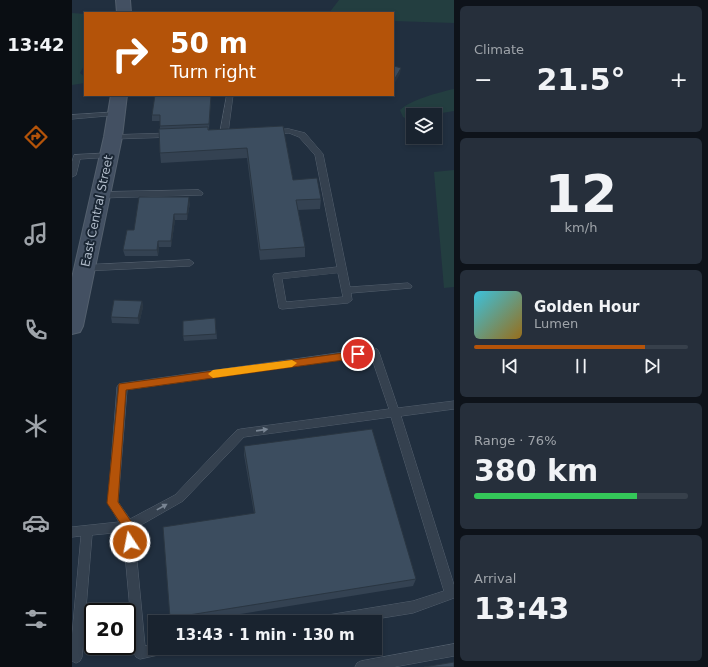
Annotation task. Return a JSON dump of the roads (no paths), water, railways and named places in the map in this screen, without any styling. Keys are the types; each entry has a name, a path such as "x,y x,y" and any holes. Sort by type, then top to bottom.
{"main road":[{"path":"123,0 124,12"},
{"name":"East Central Street","path":"72,326 79,277 111,146 119,96"}],"lane":[{"path":"223,133 230,96"},
{"path":"72,117 116,114"},
{"path":"267,132 289,131 302,135 319,154 348,300 282,306 278,276 342,270"},
{"path":"72,175 77,157 111,146 176,135"},
{"path":"100,195 199,193"},
{"path":"79,277 190,263"},
{"path":"346,290 408,286"},
{"path":"148,652 140,653 128,526 112,503 122,387 374,352 395,412 451,594 413,607 364,615"},
{"path":"72,532 128,526 178,498 241,433 454,405"},
{"path":"76,658 86,531"},
{"path":"361,667 454,650"}]}
